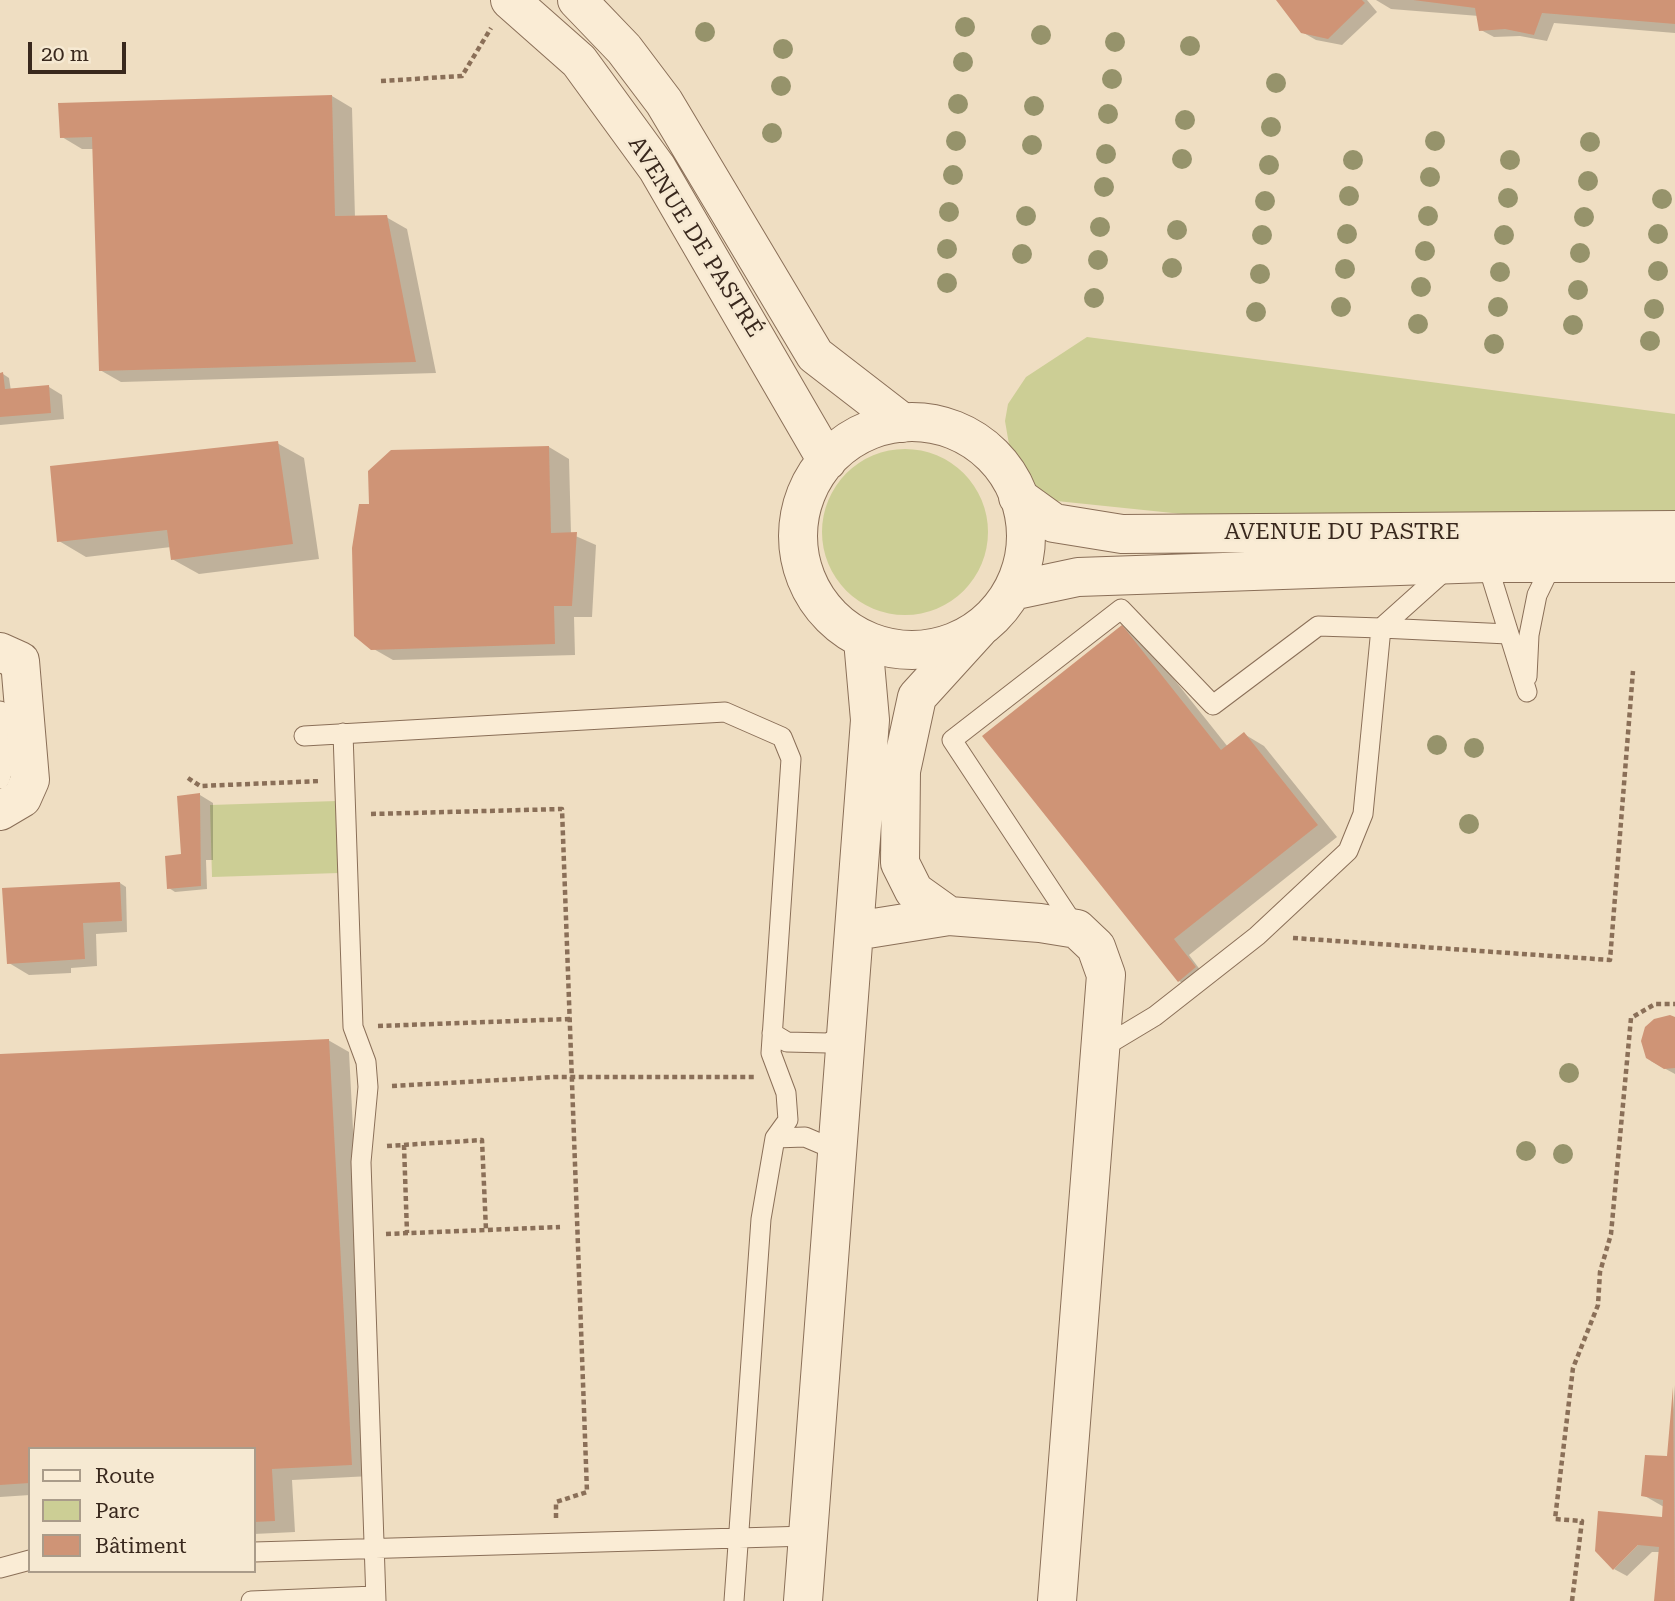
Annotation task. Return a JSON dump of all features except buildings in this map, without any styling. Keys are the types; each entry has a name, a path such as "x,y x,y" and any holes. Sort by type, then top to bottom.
{"street":[{"name":"AVENUE DE PASTRÉ","path":"577,0 624,49 664,102 815,355 903,423"},
{"name":"AVENUE DE PASTRÉ","path":"503,11 579,61 657,168 827,461"},
{"path":"949,916 914,891 900,863 901,771 916,697 978,630 1012,591 1020,573 1026,535 1018,497 1004,470 977,443 949,427 903,423 871,430 848,443 827,461 813,478 805,497 798,542 801,563 820,603 836,622 863,640 885,647 925,651 978,630"},
{"name":"AVENUE DU PASTRE","path":"1018,497 1054,523 1122,534 1675,530"},
{"name":"AVENUE DU PASTRE","path":"1012,591 1078,577 1470,563 1675,563"},
{"path":"803,1601 870,720 863,640"},
{"path":"0,652 20,661 30,780 22,798 0,811"},
{"path":"855,931 949,916 1040,923 1077,929 1096,947 1105,975 1057,1601"}],"lane":[{"path":"1100,1049 1155,1016 1257,936 1348,851 1363,814 1381,628 1470,563 1508,634 1527,692 1529,635 1537,595 1552,564"},
{"path":"1077,929 952,740 1121,609 1213,705 1318,626 1508,634"},
{"path":"0,711 5,763 0,779"},
{"path":"304,736 725,712 782,737 792,759 771,1053 782,1083 788,1121 775,1138 761,1219 734,1601"},
{"path":"251,1601 376,1599 362,1148 368,1087 366,1062 353,1027 343,733"},
{"path":"772,1033 788,1042 828,1043 846,1033"},
{"path":"775,1138 805,1137 838,1150"},
{"path":"256,1552 808,1536"},
{"path":"0,1568 28,1561"}],"path":[{"path":"381,81 462,76 503,11"},
{"path":"1257,936 1610,960 1633,671"},
{"path":"188,778 200,786 345,779"},
{"path":"346,814 562,808 587,1492 556,1502 557,1542"},
{"path":"1572,1601 1582,1521 1555,1519 1573,1368 1598,1305 1600,1272 1611,1234 1631,1018 1655,1004 1675,1004"},
{"path":"353,1027 570,1019"},
{"path":"368,1087 572,1077 743,1075 782,1083"},
{"path":"362,1148 482,1140 486,1230"},
{"path":"404,1145 407,1233"},
{"path":"365,1235 560,1227"}],"green space":[{"path":"1087,337 1675,414 1675,525 1192,515 1018,497 1005,421 1008,404 1026,377"},
{"path":"905,449 937,455 964,473 982,500 988,532 982,564 964,591 937,609 905,615 873,609 846,591 828,564 822,532 828,500 846,473 873,455"},
{"path":"337,801 339,873 212,877 210,805"}]}
